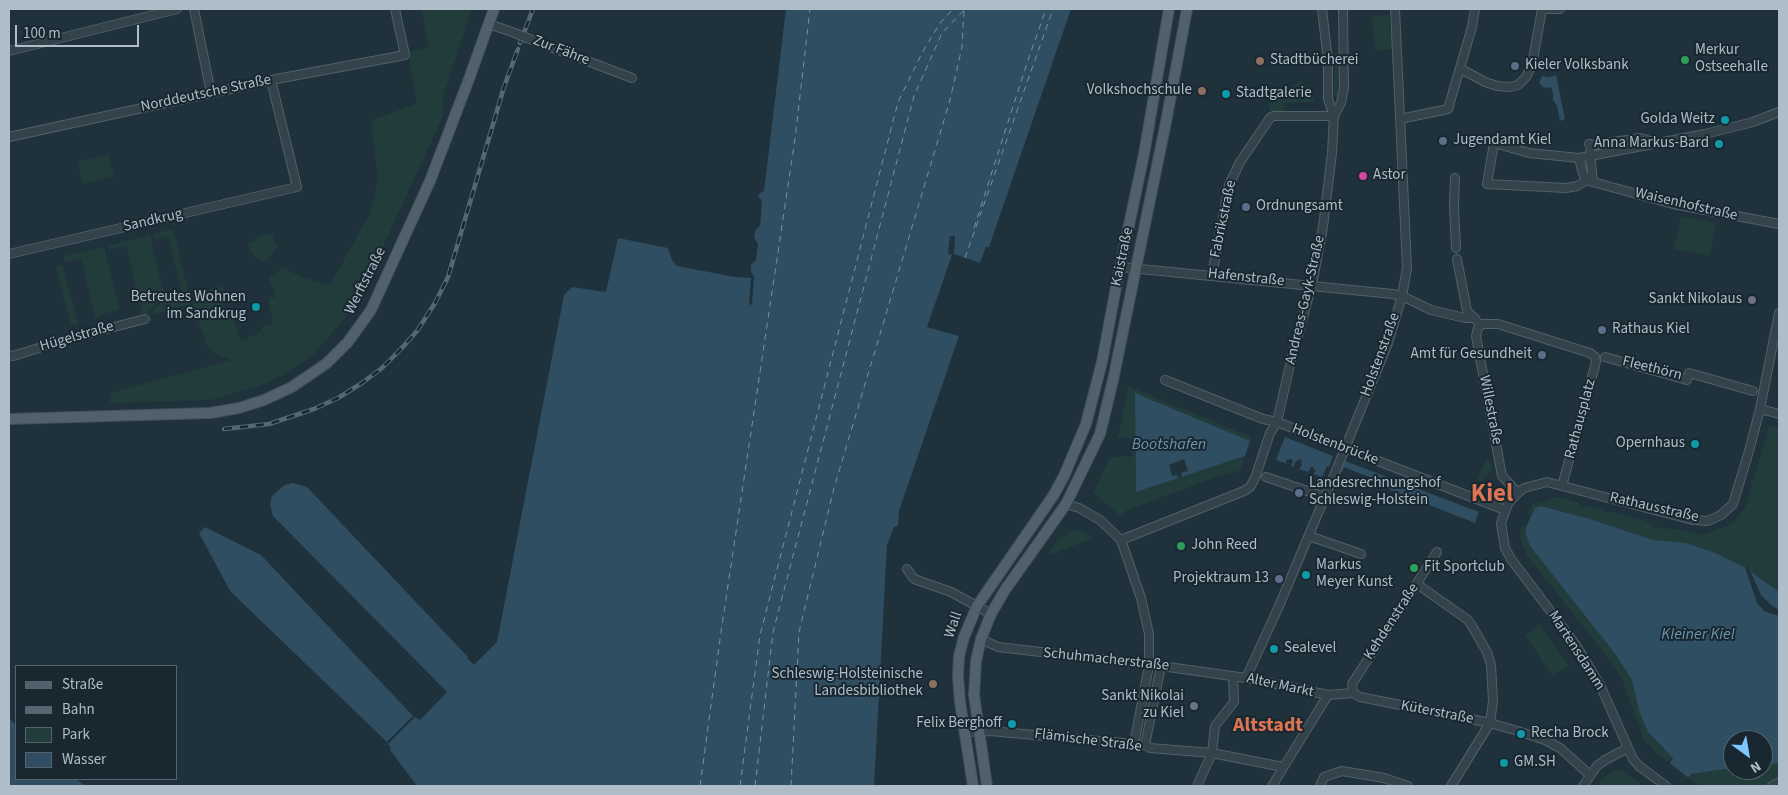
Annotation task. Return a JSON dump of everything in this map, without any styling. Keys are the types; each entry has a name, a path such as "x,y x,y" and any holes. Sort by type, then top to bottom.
{"main road":[{"name":"Werftstraße","path":"9,419 210,413 240,408 264,400 292,387 326,363 348,342 371,310 430,181 494,9"},
{"name":"Kaistraße","path":"1053,496 1064,476 1086,424 1092,403 1144,154 1169,9"},
{"name":"Kaistraße","path":"1066,504 1100,434 1113,380 1166,122 1186,9"},
{"name":"Wall","path":"973,786 960,702 958,676 964,637 976,606 1053,496"},
{"name":"Wall","path":"987,786 978,731 974,684 976,661 981,639 991,614 1004,590 1066,504"}],"street":[{"path":"9,51 177,9"},
{"path":"194,9 211,93"},
{"name":"Norddeutsche Straße","path":"9,136 271,80 405,55 395,9"},
{"name":"Andreas-Gayk-Straße","path":"1121,540 1250,487 1257,474 1270,433 1277,422 1292,356 1312,285 1323,227 1334,118 1328,98 1328,61 1322,9"},
{"name":"Andreas-Gayk-Straße","path":"1334,118 1342,104 1344,88 1343,9"},
{"name":"Holstenstraße","path":"1246,678 1309,536 1388,343 1402,296 1407,268 1395,9"},
{"path":"1400,119 1448,110 1472,27 1475,9"},
{"path":"1460,69 1497,86 1510,87 1518,85 1526,78 1532,64 1542,9 1560,9"},
{"name":"Zur Fähre","path":"489,24 632,78"},
{"name":"Sandkrug","path":"9,254 296,187 271,80"},
{"path":"1590,181 1566,188 1487,184 1494,143 1529,153 1579,158 1705,134 1753,122 1779,112"},
{"name":"Fabrikstraße","path":"1212,275 1228,185 1240,162 1270,118 1273,116 1334,118"},
{"path":"1589,144 1594,145 1633,139 1645,139 1656,142"},
{"path":"1589,144 1590,181"},
{"path":"1589,144 1579,158 1583,174 1590,181"},
{"path":"1455,178 1456,248"},
{"name":"Waisenhofstraße","path":"1590,181 1673,204 1779,224"},
{"path":"1458,259 1467,311 1482,324"},
{"name":"Hafenstraße","path":"1120,267 1312,285 1402,296 1431,310 1465,318 1475,318"},
{"name":"Rathausstraße","path":"1518,493 1524,488 1547,482 1693,520 1708,520 1721,515 1733,504 1760,409 1779,313"},
{"name":"Hügelstraße","path":"9,355 13,356 64,340 145,319"},
{"name":"Rathausplatz","path":"1482,324 1498,324 1590,353 1595,357 1596,362 1562,486"},
{"name":"Willestraße","path":"1482,324 1478,328 1476,336 1502,476 1518,493"},
{"name":"Fleethörn","path":"1605,357 1687,380 1689,373 1753,391"},
{"name":"Holstenbrücke","path":"1165,380 1263,419 1277,422 1343,452 1505,510"},
{"path":"1760,409 1779,414"},
{"path":"1266,477 1325,497"},
{"path":"1505,510 1518,493"},
{"path":"1053,496 1100,520 1121,540 1141,598 1149,634 1149,666 1134,744"},
{"name":"Martensdamm","path":"1505,510 1501,523 1505,548 1511,560 1576,645 1600,685 1628,748 1639,766 1666,786"},
{"path":"1309,536 1362,554"},
{"name":"Kehdenstraße","path":"1353,692 1352,684 1437,552"},
{"path":"907,568 914,579 951,592 991,614"},
{"path":"1417,584 1468,620 1487,652 1491,665 1493,701 1490,724 1451,786"},
{"name":"Schuhmacherstraße","path":"981,639 998,648 1161,666 1233,677"},
{"path":"1145,746 1161,666"},
{"name":"Alter Markt","path":"1197,786 1212,752 1215,726 1234,702 1233,677 1328,695 1353,692"},
{"name":"Küterstraße","path":"1353,692 1360,698 1490,724 1545,740 1560,748 1590,775"},
{"name":"Alter Markt","path":"1272,786 1328,695"},
{"name":"Flämische Straße","path":"965,732 978,731 1134,744 1150,748 1212,752"},
{"path":"1582,786 1605,760 1628,748"},
{"path":"1212,752 1283,767"},
{"path":"1320,786 1324,777 1342,770 1384,778 1408,786"},
{"path":"1772,786 1779,782"}],"green space":[{"path":"422,9 472,9 444,94 442,118 357,304 313,355 281,376 260,386 210,400 110,403 110,393 231,360 214,353 207,344 193,307 193,301 198,293 223,286 228,298 222,300 224,310 230,310 241,341 262,331 262,326 273,324 268,298 276,297 269,278 283,267 301,277 330,285 370,213 378,180 371,121 417,103 408,52 428,48"},
{"path":"1389,15 1392,49 1375,51 1372,16"},
{"path":"1335,56 1340,56 1338,96 1334,96"},
{"path":"1300,82 1312,88 1314,102 1284,103 1284,111 1272,113 1269,109 1269,103"},
{"path":"108,154 114,176 83,184 77,162"},
{"path":"1681,216 1716,223 1710,256 1674,249"},
{"path":"173,229 191,302 189,305 169,308 168,303 183,299 168,236 154,239 154,234"},
{"path":"273,233 273,243 278,246 264,263 250,252 248,243"},
{"path":"150,235 164,295 143,317 126,246 108,250 108,246"},
{"path":"104,247 120,310 103,314 96,320 81,258 66,262 64,261 64,256"},
{"path":"62,265 79,324 71,326 56,267"},
{"path":"165,298 168,311 152,315 152,312"},
{"path":"1128,386 1251,437 1250,441 1135,393 1136,492 1245,456 1241,470 1125,511 1126,513 1120,516 1093,493 1110,457 1132,456 1131,438 1116,438 1121,424"},
{"path":"1779,424 1779,592 1746,568 1686,543 1653,540 1590,519 1541,506 1535,508 1531,515 1528,513 1533,504 1555,497 1567,499 1580,504 1580,506 1585,507 1586,505 1605,510 1604,512 1610,513 1611,511 1646,521 1654,527 1689,531 1703,535 1733,523 1745,508 1769,426 1778,428"},
{"path":"1487,459 1492,465 1492,471 1480,482 1477,478"},
{"path":"1522,525 1526,527 1526,535 1530,546 1616,655 1632,680 1639,711 1673,758 1667,762 1643,738 1623,681 1615,667 1528,557 1520,536"},
{"path":"1073,530 1079,530 1093,538 1050,555 1049,552 1059,539"},
{"path":"1540,624 1569,666 1552,676 1525,635"},
{"path":"1779,763 1779,782 1771,781 1768,786 1700,786 1690,779 1691,774 1723,769 1723,780 1773,780 1773,764"},
{"path":"1618,769 1644,786 1597,786 1610,772"}],"water":[{"path":"786,9 1071,9 989,247 986,247 980,263 954,254 955,236 950,236 948,254 952,255 927,327 959,336 899,511 898,526 894,527 887,545 874,786 417,786 390,750 391,748 388,744 415,717 420,720 447,692 273,516 270,505 272,496 285,485 293,483 307,487 474,665 497,642 564,295 572,287 606,292 618,238 668,248 672,260 677,266 735,277 751,278 749,304 752,305 754,277 751,265 756,260 758,244 754,237 755,231 760,226 762,201 758,196 764,191"},
{"path":"1556,75 1565,119 1560,121 1551,87 1544,88 1539,83 1542,76"},
{"name":"Bootshafen","path":"1135,393 1250,441 1245,456 1136,492"},
{"path":"1285,437 1333,456 1329,467 1327,466 1322,477 1313,474 1316,471 1313,467 1308,472 1299,469 1302,465 1301,459 1295,462 1294,467 1291,466 1293,461 1291,459 1286,460 1287,464 1276,460"},
{"path":"1345,461 1479,512 1475,523 1368,481 1369,477 1344,467 1342,472"},
{"name":"Kleiner Kiel","path":"1541,506 1590,519 1653,540 1686,543 1715,553 1746,568 1779,592 1779,763 1773,764 1773,730 1723,730 1723,769 1691,774 1684,786 1657,786 1673,758 1648,732 1639,711 1632,680 1616,655 1530,546 1526,535 1526,527 1535,508"},
{"path":"205,527 261,555 413,716 387,742 230,591 199,533"},
{"path":"9,718 15,724 15,780 77,780 85,786 9,786"}],"pier":[{"path":"1184,459 1188,471 1181,473 1182,477 1172,476 1169,465"},
{"path":"1748,566 1761,595 1779,610 1779,616 1764,611 1757,603 1745,567"},
{"path":"1668,762 1690,779 1686,786 1654,786"}],"ferry route":[{"path":"700,786 721,632 795,139 810,9"},
{"path":"740,786 760,635 898,102 922,53 940,23 953,9"},
{"path":"755,786 773,632 914,96 942,33 965,9"},
{"path":"974,228 1046,9"},
{"path":"965,258 1053,9"},
{"path":"791,786 799,632 834,488 950,100 962,47 964,10"}],"railway":[{"path":"520,43 533,9"},
{"path":"224,429 269,424 314,409 338,398 382,368 417,331 435,303 448,277 504,87 518,49"}],"place":[{"name":"Merkur Ostseehalle","path":"1685,60"},
{"name":"Stadtbücherei","path":"1260,61"},
{"name":"Kieler Volksbank","path":"1515,66"},
{"name":"Volkshochschule","path":"1202,91"},
{"name":"Stadtgalerie","path":"1226,94"},
{"name":"Golda Weitz","path":"1725,120"},
{"name":"Jugendamt Kiel","path":"1443,141"},
{"name":"Anna Markus-Bard","path":"1719,144"},
{"name":"Astor","path":"1363,176"},
{"name":"Ordnungsamt","path":"1246,207"},
{"name":"Sankt Nikolaus","path":"1752,300"},
{"name":"Betreutes Wohnen im Sandkrug","path":"256,307"},
{"name":"Rathaus Kiel","path":"1602,330"},
{"name":"Amt für Gesundheit","path":"1542,355"},
{"name":"Opernhaus","path":"1695,444"},
{"name":"Landesrechnungshof Schleswig-Holstein","path":"1299,493"},
{"name":"John Reed","path":"1181,546"},
{"name":"Fit Sportclub","path":"1414,568"},
{"name":"Markus Meyer Kunst","path":"1306,575"},
{"name":"Projektraum 13","path":"1279,579"},
{"name":"Sealevel","path":"1274,649"},
{"name":"Schleswig-Holsteinische Landesbibliothek","path":"933,684"},
{"name":"Sankt Nikolai zu Kiel","path":"1194,706"},
{"name":"Felix Berghoff","path":"1012,724"},
{"name":"Recha Brock","path":"1521,734"},
{"name":"GM.SH","path":"1504,763"}],"district":[{"name":"Kiel","path":"1492,496"},
{"name":"Altstadt","path":"1268,727"}]}
